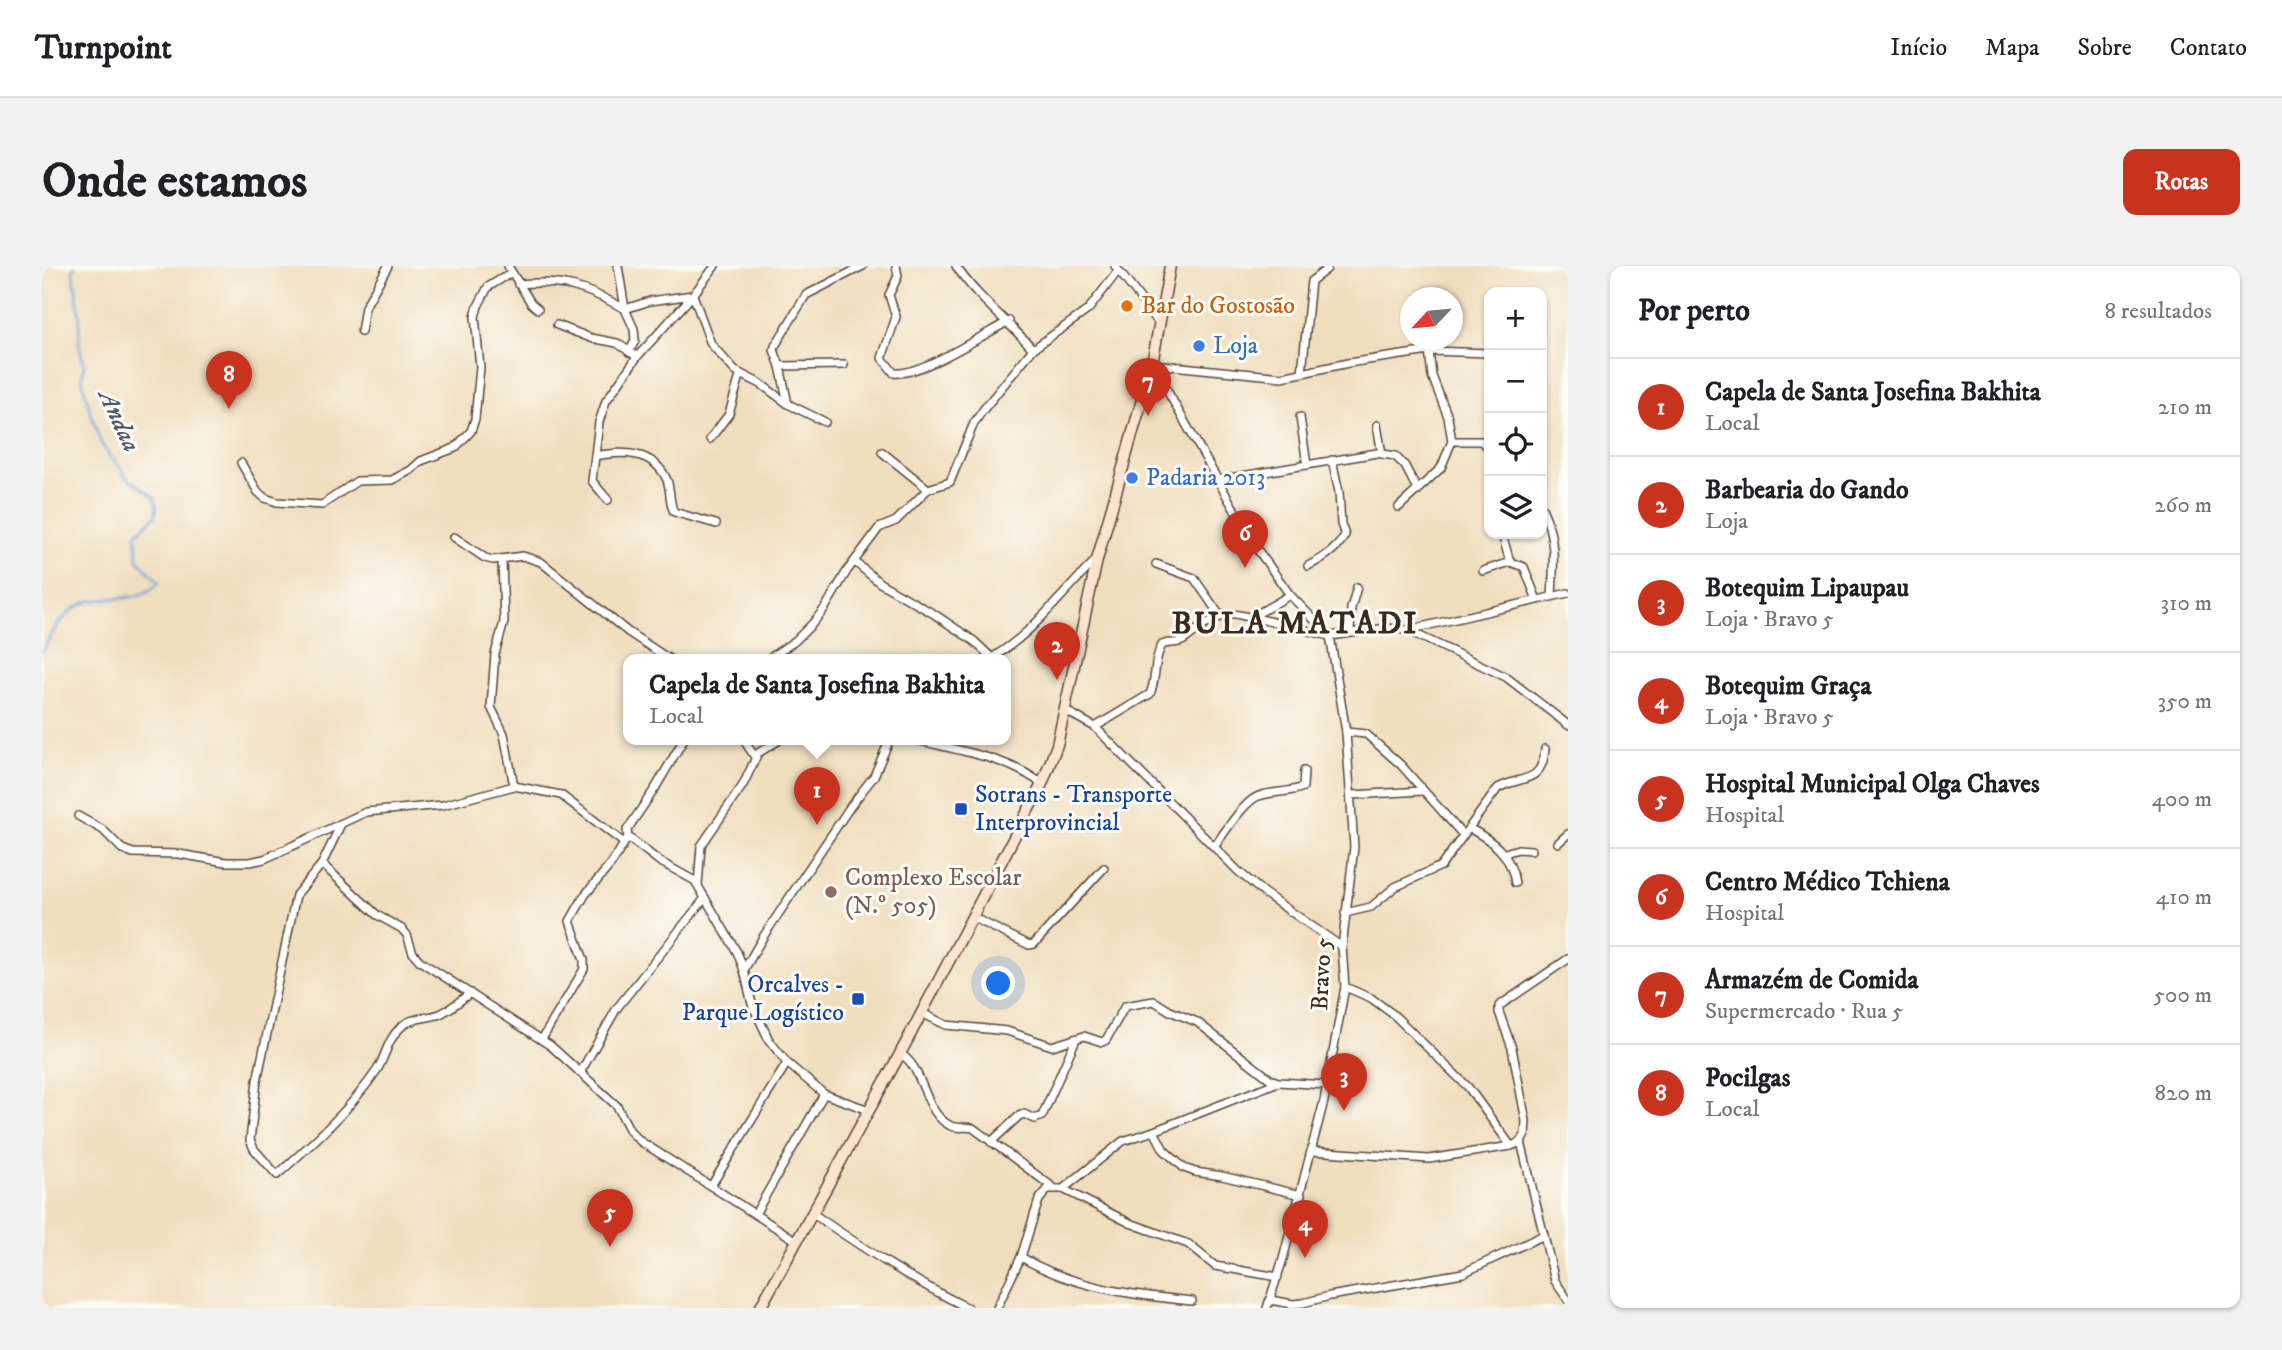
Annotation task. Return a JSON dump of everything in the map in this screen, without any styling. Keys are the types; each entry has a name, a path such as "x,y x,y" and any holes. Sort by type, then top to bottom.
{"main road":[{"path":"760,1308 900,1054 1042,785 1066,711 1074,659 1097,560 1152,364 1170,266"}],"street":[{"path":"361,332 365,307 388,266"},
{"path":"618,266 625,309 634,329 633,354"},
{"path":"608,500 592,481 599,422 606,401 633,354 693,295 715,266"},
{"path":"788,404 775,346 801,300 813,291 863,266"},
{"path":"897,266 898,276 889,295 896,317 882,358 894,373 902,373 936,361 1009,321"},
{"path":"956,266 984,300 1009,321 1033,349"},
{"path":"1302,373 1311,281 1328,266"},
{"path":"775,654 813,623 879,528 896,521 928,489 950,482 974,423 1033,349 1088,310 1117,268 1159,323"},
{"path":"241,463 258,492 265,498 276,502 322,505 357,481 392,480 421,461 455,449 471,431 475,419 480,367 475,317 488,287 510,270 531,303 538,309"},
{"path":"518,284 547,281 573,285 600,295 625,309 650,301 693,295"},
{"path":"693,295 711,344 740,376 761,384 788,404 825,422"},
{"path":"556,325 591,338 617,343 633,354"},
{"path":"1399,507 1441,468 1452,441 1448,417 1432,376 1429,351"},
{"path":"1152,364 1282,377 1348,362 1429,351 1484,353"},
{"path":"1152,364 1255,547 1290,595 1330,636"},
{"path":"780,366 844,365"},
{"path":"710,439 729,414 740,376"},
{"path":"1300,417 1307,465"},
{"path":"1377,425 1382,454"},
{"path":"1452,441 1481,441 1484,444"},
{"path":"595,456 628,452 655,464 667,481 674,512 716,524"},
{"path":"882,452 928,489"},
{"path":"1218,480 1382,454 1395,456 1405,466 1418,491"},
{"path":"1308,566 1329,553 1345,535 1332,460"},
{"path":"1547,519 1553,539 1552,596"},
{"path":"454,537 493,561 523,556 541,562 628,632 661,654"},
{"path":"1504,541 1510,562"},
{"path":"502,559 504,622 495,654 491,707 504,734 514,786"},
{"path":"998,654 1032,628 1097,560"},
{"path":"855,562 880,583 974,641 987,654"},
{"path":"1483,571 1510,562 1524,567 1536,600"},
{"path":"1156,564 1194,578 1221,617"},
{"path":"1350,632 1351,608 1357,587"},
{"path":"1095,727 1150,694 1158,651 1162,645 1184,640 1221,617 1235,614 1330,636 1387,628 1407,630 1568,593"},
{"path":"1252,617 1290,595"},
{"path":"1407,630 1506,677 1564,716 1568,725"},
{"name":"Bravo 5","path":"1268,1304 1312,1152 1345,987 1342,947 1354,847 1352,795 1346,732 1330,636"},
{"path":"1066,711 1095,727 1238,872 1342,947"},
{"path":"1346,732 1366,734 1401,765 1466,831 1505,853 1513,868 1515,883"},
{"path":"542,1039 584,969 584,960 570,921 585,895 612,863 626,840 627,830 680,745"},
{"path":"747,745 755,757"},
{"path":"698,886 701,846 743,785 755,757 770,745"},
{"path":"744,970 842,817 874,776 887,745"},
{"path":"936,745 987,758 1028,774 1042,785"},
{"path":"1345,914 1371,907 1395,887 1433,871 1448,857 1498,788 1511,781 1537,775 1544,763 1545,749"},
{"path":"1215,846 1251,799 1287,789 1300,789 1303,787 1304,771"},
{"path":"78,816 103,830 127,851 179,853 226,862 250,862 264,859 375,810 443,805 514,786 561,795 659,861 691,877 737,952 752,1004 769,1040 787,1063 824,1094 869,1110"},
{"path":"1352,795 1423,790"},
{"path":"341,824 322,864 296,895 257,1081 255,1113 250,1129 250,1140 254,1149 277,1175 346,1110 377,1069 397,1030 415,1019 448,1010 470,993"},
{"path":"1558,843 1568,834"},
{"path":"1505,853 1518,849 1531,850"},
{"path":"322,864 377,915 402,929 413,953 420,961 542,1039 617,1105 630,1131 640,1141 797,1241"},
{"path":"972,917 1029,945 1034,944 1104,868"},
{"path":"580,1073 617,1008 705,898"},
{"path":"1312,1152 1429,1159 1511,1146 1521,1142 1525,1135 1526,1121 1499,1006 1568,959"},
{"path":"1345,987 1371,998 1394,1015 1468,1087 1511,1146"},
{"path":"922,1013 946,1024 1007,1031 1052,1046 1084,1036 1102,1042 1106,1040 1125,1006 1154,1001 1170,1011 1198,1022 1263,1074 1278,1082 1327,1085"},
{"path":"991,1142 1019,1116 1024,1114 1035,1119 1042,1116 1076,1039"},
{"path":"900,1054 908,1059 930,1104 954,1128 973,1128 1059,1189 1130,1223 1188,1244 1215,1266 1278,1277"},
{"path":"711,1185 787,1063"},
{"path":"997,1308 1021,1257 1039,1200 1048,1189 1059,1189 1123,1141 1278,1082"},
{"path":"755,1214 824,1094"},
{"path":"1154,1131 1164,1150 1184,1168 1301,1195"},
{"path":"1521,1142 1555,1280 1568,1300"},
{"path":"812,1213 927,1288 968,1308"},
{"path":"1268,1304 1303,1303 1463,1273 1544,1235"},
{"path":"1021,1257 1066,1280 1138,1296 1192,1301"}],"waterway":[{"name":"Andaa","path":"42,652 56,628 75,608 91,601 136,596 152,589 159,582 138,560 136,534 155,516 157,507 154,497 124,475 109,455 101,443 90,411 82,380 84,365 79,344 80,317 73,271 75,266"}],"place":[{"name":"Bar do Gostosão","path":"1127,306"},
{"name":"Loja","path":"1199,346"},
{"name":"Pocilgas","path":"229,409"},
{"name":"Armazém de Comida","path":"1148,416"},
{"name":"Padaria 2013","path":"1132,478"},
{"name":"Centro Médico Tchiena","path":"1245,568"},
{"name":"Barbearia do Gando","path":"1057,680"},
{"name":"Sotrans - Transporte Interprovincial","path":"961,809"},
{"name":"Capela de Santa Josefina Bakhita","path":"817,825"},
{"name":"Complexo Escolar (N.º 505)","path":"831,892"},
{"name":"Orcalves - Parque Logístico","path":"858,999"},
{"name":"Botequim Lipaupau","path":"1344,1111"},
{"name":"Hospital Municipal Olga Chaves","path":"610,1247"},
{"name":"Botequim Graça","path":"1305,1258"}],"district":[{"name":"BULA MATADI","path":"1295,624"}]}
